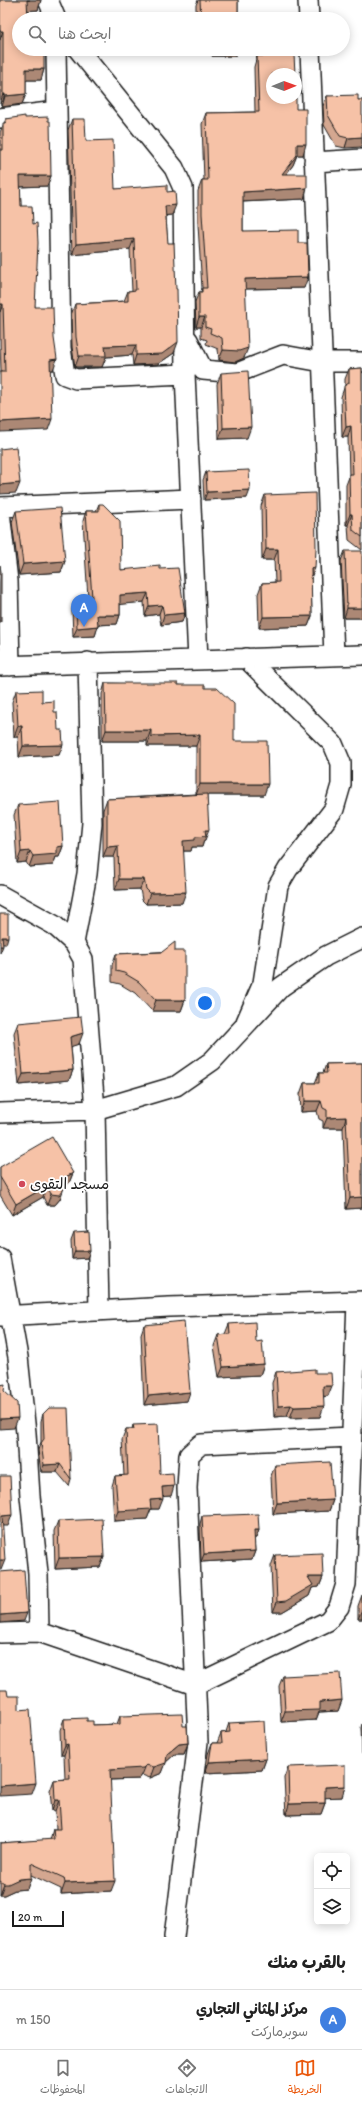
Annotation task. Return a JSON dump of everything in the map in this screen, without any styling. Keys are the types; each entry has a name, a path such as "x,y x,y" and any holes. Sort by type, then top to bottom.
{"street":[{"path":"48,0 53,12"},
{"path":"308,0 309,12"},
{"path":"56,56 61,348 66,375 76,379 186,374"},
{"path":"84,56 174,168 183,188 186,374 198,660"},
{"path":"310,56 334,656"},
{"path":"0,118 57,111"},
{"path":"314,162 362,159"},
{"path":"184,304 188,342 203,370 237,373 283,355 322,362 362,362"},
{"path":"0,507 191,499"},
{"path":"0,512 8,581 5,666 88,662 362,656"},
{"path":"246,658 333,744 341,763 341,785 334,809 288,869 278,886 263,983 246,1022"},
{"path":"74,942 87,874 92,823 88,662"},
{"path":"0,895 54,925 74,942 83,959 95,1110 99,1311"},
{"path":"0,1113 95,1110 176,1086 212,1060 246,1022 281,987 326,956 362,938"},
{"path":"0,1258 6,1316 26,1433 30,1496 38,1573 39,1632"},
{"path":"0,1633 39,1632 195,1685 328,1621 339,1607 346,1584 351,1437 359,1302 99,1311 6,1316"},
{"path":"174,1937 198,1749 187,1488 189,1455 201,1444 351,1437"}],"building":[{"path":"0,0 27,0 28,12 12,12 12,56 44,56 44,69 26,69 26,94 5,96 5,94 3,94 3,31 0,31"},
{"path":"200,0 238,0 238,12 201,12"},
{"path":"257,56 294,56 295,68 266,68 266,104 296,104 296,109 306,109 306,144 297,144 297,155 282,174 307,174 307,188 243,192 243,231 298,230 298,243 307,243 308,277 245,279 248,348 239,351 223,350 222,338 210,333 211,329 205,327 205,317 199,317 199,292 202,292 202,288 207,288 202,214 202,180 208,180 206,113 259,112"},
{"path":"358,95 358,100 362,100 362,137 348,138 340,136 328,115 327,96"},
{"path":"25,116 25,118 48,117 48,121 50,121 51,176 20,176 21,206 32,206 33,224 37,223 38,243 35,307 53,307 54,338 57,359 50,360 52,419 0,422 0,372 5,372 3,304 0,304 0,150 3,150 3,123 6,123 6,119"},
{"path":"72,119 85,119 86,141 113,140 115,189 167,185 167,192 175,191 176,205 165,206 168,243 174,243 178,342 162,354 136,355 136,345 105,346 106,356 79,356 76,337 75,304 128,301 128,291 136,290 134,239 76,244"},
{"path":"362,368 362,537 353,530 352,514 350,514 349,474 353,474 351,426 346,427 344,386 349,383 349,369"},
{"path":"248,371 251,427 223,428 221,373"},
{"path":"16,447 20,483 0,485 0,449"},
{"path":"249,470 250,490 207,492 206,472"},
{"path":"315,493 316,549 315,568 311,568 312,616 263,617 262,583 279,582 278,549 266,549 265,495"},
{"path":"99,504 103,504 120,521 121,570 160,566 160,569 178,568 185,613 164,615 162,605 149,606 148,593 120,595 120,615 97,615 98,626 77,628 76,599 92,598 86,511 99,511"},
{"path":"60,508 65,561 23,564 16,511"},
{"path":"345,551 362,551 362,608 347,608"},
{"path":"0,565 1,572 1,622 0,622"},
{"path":"105,683 178,683 178,685 205,685 205,688 217,688 234,704 234,741 267,741 268,784 200,784 200,735 151,736 151,730 106,730"},
{"path":"42,690 42,702 54,701 54,712 57,712 58,730 62,730 63,745 23,746 22,726 18,726 16,691"},
{"path":"207,794 209,830 205,830 206,836 195,837 195,840 183,841 186,892 150,893 146,889 144,879 119,879 118,846 107,847 107,799"},
{"path":"60,802 63,846 57,847 57,854 33,856 30,851 21,852 18,805"},
{"path":"0,914 8,914 8,937 2,937 3,946 0,946"},
{"path":"175,942 175,951 185,951 185,1000 156,1000 139,982 124,973 116,971 116,954 162,952"},
{"path":"81,1017 83,1033 70,1037 73,1070 23,1074 18,1023"},
{"path":"362,1063 362,1197 350,1198 346,1117 327,1118 327,1110 323,1108 321,1101 305,1101 304,1083 319,1083 319,1073 327,1073 326,1064"},
{"path":"52,1137 73,1173 60,1180 64,1188 59,1195 51,1194 47,1186 16,1204 0,1177 0,1167"},
{"path":"89,1232 90,1251 75,1251 74,1233"},
{"path":"184,1321 190,1392 148,1396 144,1325"},
{"path":"255,1322 256,1342 262,1341 264,1364 223,1367 218,1335 230,1334 229,1324"},
{"path":"315,1369 315,1373 331,1373 332,1386 323,1386 324,1406 278,1406 276,1372"},
{"path":"5,1384 4,1391 17,1403 18,1418 0,1419 0,1385"},
{"path":"49,1408 68,1408 71,1479 60,1464 44,1465 41,1443 44,1439 43,1414"},
{"path":"158,1424 160,1474 173,1473 174,1486 162,1487 163,1499 150,1500 151,1509 118,1511 115,1476 128,1475 126,1429 134,1429 133,1425"},
{"path":"330,1462 333,1500 277,1503 275,1465"},
{"path":"0,1476 10,1476 12,1515 2,1516 5,1560 0,1560"},
{"path":"258,1514 259,1530 254,1530 255,1551 204,1554 202,1516"},
{"path":"102,1519 104,1557 59,1558 58,1521"},
{"path":"322,1553 323,1577 308,1577 313,1585 286,1601 277,1602 275,1555"},
{"path":"24,1570 27,1613 0,1615 0,1572"},
{"path":"340,1673 342,1700 320,1702 320,1710 285,1711 283,1676"},
{"path":"0,1690 7,1690 8,1696 19,1696 19,1710 30,1709 36,1783 0,1786"},
{"path":"182,1714 183,1726 187,1726 188,1743 179,1744 167,1754 166,1763 154,1767 146,1765 143,1768 110,1770 115,1881 65,1883 64,1878 31,1863 31,1878 19,1879 8,1884 4,1884 0,1881 0,1843 54,1839 53,1829 61,1829 59,1800 55,1800 54,1780 70,1779 68,1744 65,1745 64,1719 87,1718 87,1721 93,1721 93,1725 120,1724 120,1716"},
{"path":"264,1721 266,1759 209,1762 212,1743 222,1743 221,1733 230,1732 229,1723"},
{"path":"345,1765 345,1786 325,1787 325,1803 289,1804 288,1767"}],"place":[{"name":"مركز المثاني التجاري","path":"84,627"},
{"name":"مسجد التقوى","path":"22,1184"}]}
